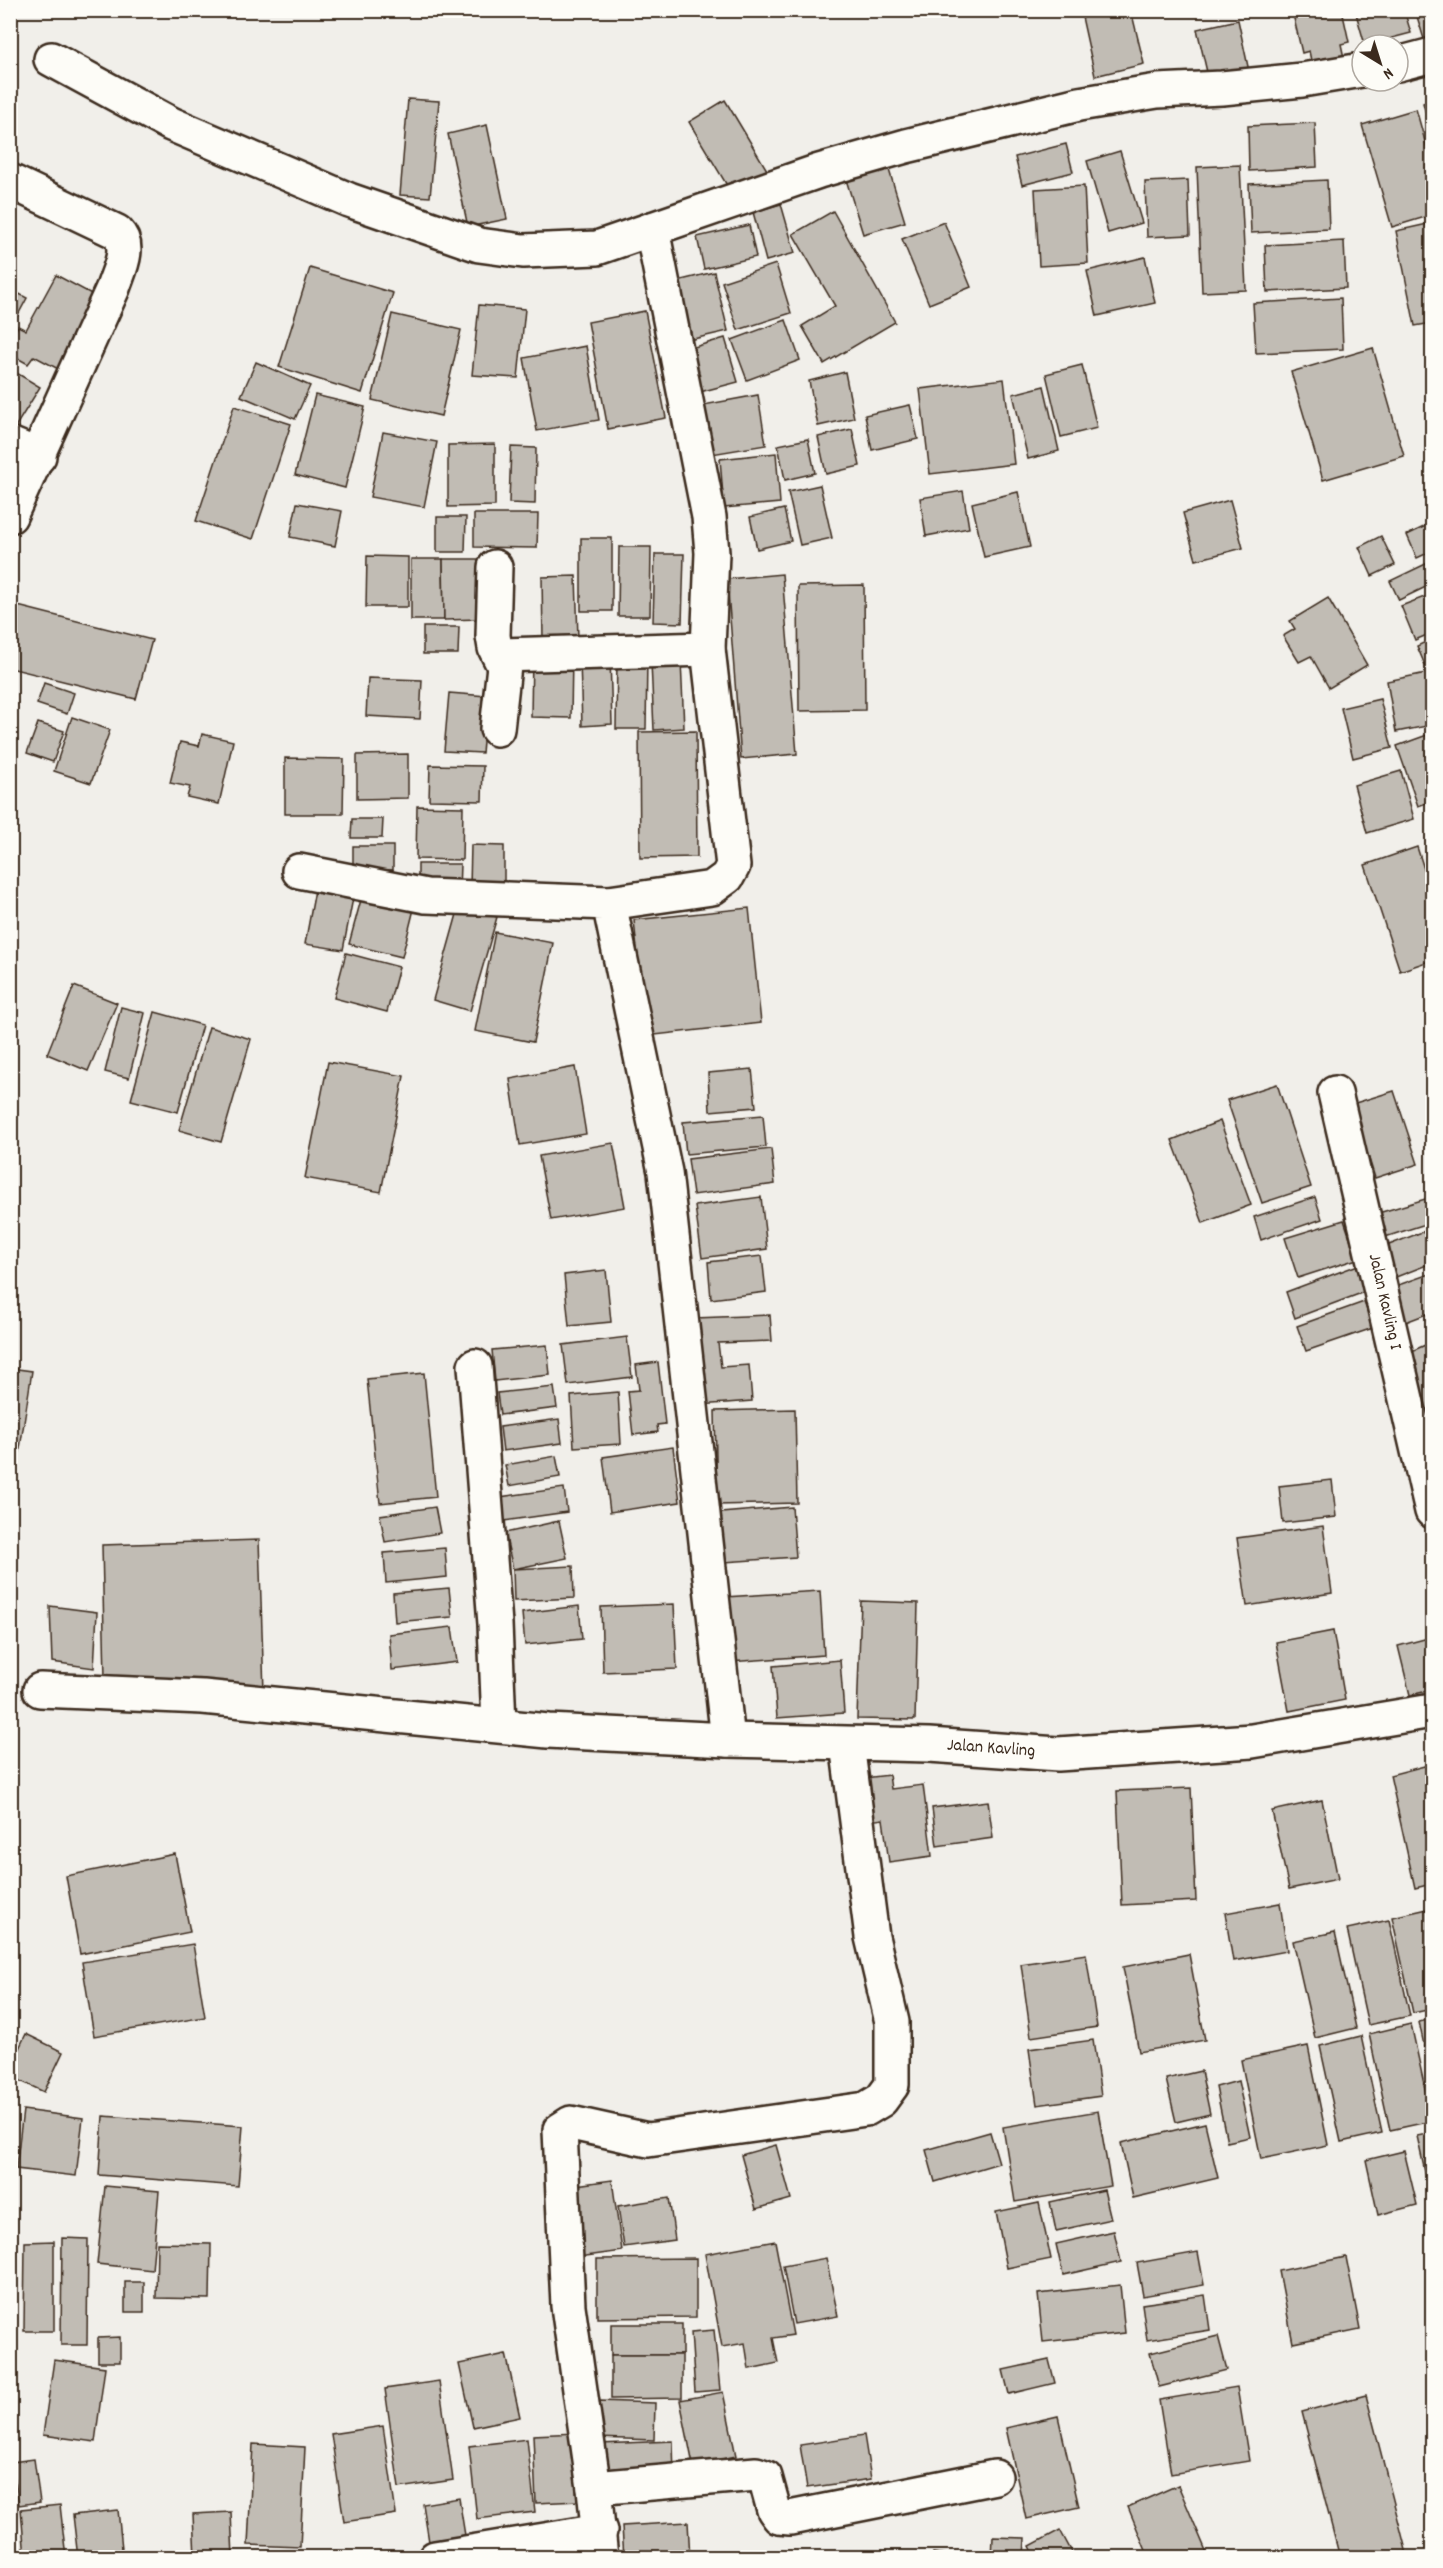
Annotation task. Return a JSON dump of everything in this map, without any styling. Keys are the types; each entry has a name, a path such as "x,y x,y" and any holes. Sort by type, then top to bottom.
{"street":[{"path":"1410,61 1432,55"},
{"path":"51,59 171,124 349,200 479,245 523,251 597,248 819,171 906,146 1079,104 1157,91 1222,88 1302,80 1350,72"},
{"path":"10,181 117,232 124,243 125,250 113,288 25,450 10,516"},
{"path":"299,871 426,896 609,903 712,888 727,877 732,866 708,649 712,553 709,517 652,229"},
{"path":"495,567 493,636 504,666 496,729"},
{"path":"499,655 708,649"},
{"path":"609,903 665,1172 728,1740"},
{"name":"Jalan Kavling I","path":"1335,1093 1432,1511"},
{"path":"475,1366 495,1624 499,1725"},
{"name":"Jalan Kavling","path":"40,1690 203,1697 548,1731 728,1740 929,1745 1058,1754 1252,1741 1432,1711"},
{"path":"435,2558 600,2544 568,2306 560,2130 571,2123 648,2140 660,2139 866,2109 881,2100 892,2085 892,2022 872,1937 847,1744"},
{"path":"594,2488 756,2474 765,2477 774,2510 779,2517 790,2518 995,2477"}],"building":[{"path":"1110,10 1131,10 1144,64 1095,76 1082,17"},
{"path":"1292,10 1342,10 1349,42 1341,44 1346,67 1314,75 1309,51 1302,53"},
{"path":"1355,10 1404,10 1411,33 1410,33 1362,33"},
{"path":"1415,10 1432,10 1432,51 1428,52"},
{"path":"1238,20 1250,76 1210,85 1197,29"},
{"path":"408,99 439,101 430,197 400,195"},
{"path":"725,100 767,170 731,192 689,122"},
{"path":"1432,100 1432,135 1423,103"},
{"path":"1416,109 1432,166 1432,215 1392,227 1362,125"},
{"path":"1315,123 1317,167 1249,171 1248,126"},
{"path":"487,125 507,219 468,227 448,134"},
{"path":"1066,144 1073,172 1022,185 1015,157"},
{"path":"1120,151 1142,223 1108,233 1087,161"},
{"path":"886,160 905,222 863,234 844,173"},
{"path":"1240,165 1246,290 1202,292 1197,167"},
{"path":"1188,180 1190,235 1147,237 1145,182"},
{"path":"1327,180 1329,229 1251,233 1249,184"},
{"path":"1084,186 1088,263 1039,266 1035,189"},
{"path":"781,204 795,253 766,261 753,212"},
{"path":"833,211 895,322 824,364 802,326 835,306 793,234"},
{"path":"944,222 971,287 929,304 902,239"},
{"path":"1432,223 1432,323 1415,326 1396,231"},
{"path":"749,225 756,257 704,269 697,237"},
{"path":"1344,241 1346,288 1267,292 1265,245"},
{"path":"1145,257 1155,303 1097,316 1087,271"},
{"path":"776,264 791,313 738,330 722,282"},
{"path":"310,268 393,293 362,393 279,367"},
{"path":"714,272 728,331 680,342 665,284"},
{"path":"56,275 101,299 62,371 34,356 28,364 10,354 10,340 18,326 26,330"},
{"path":"10,289 27,298 10,330"},
{"path":"1341,298 1343,349 1256,353 1253,303"},
{"path":"479,305 525,309 518,378 472,375"},
{"path":"645,311 666,418 608,429 588,322"},
{"path":"392,314 461,330 441,416 372,400"},
{"path":"786,320 800,360 747,380 732,340"},
{"path":"725,338 738,382 696,393 684,350"},
{"path":"586,346 599,420 537,431 524,358"},
{"path":"1373,348 1404,456 1323,480 1291,372"},
{"path":"256,362 310,386 295,419 241,396"},
{"path":"1082,365 1097,428 1061,437 1046,374"},
{"path":"10,369 40,387 14,429 10,427"},
{"path":"845,372 854,418 818,426 809,381"},
{"path":"1004,379 1014,464 930,474 920,389"},
{"path":"1044,386 1059,451 1028,459 1013,394"},
{"path":"315,395 365,407 345,488 295,475"},
{"path":"758,395 766,445 706,455 698,406"},
{"path":"910,405 918,439 872,450 865,415"},
{"path":"234,406 291,424 253,539 196,521"},
{"path":"852,429 860,466 826,474 818,437"},
{"path":"383,432 437,442 424,507 370,497"},
{"path":"808,439 815,473 785,480 778,445"},
{"path":"495,444 495,506 448,507 448,445"},
{"path":"511,447 536,448 535,504 509,503"},
{"path":"776,453 780,503 724,508 720,459"},
{"path":"820,485 832,538 800,545 788,492"},
{"path":"963,491 969,528 926,536 920,498"},
{"path":"1018,492 1030,547 984,557 972,503"},
{"path":"1230,500 1243,548 1196,560 1183,513"},
{"path":"297,503 342,511 335,546 290,537"},
{"path":"784,509 791,541 757,549 750,517"},
{"path":"474,514 538,514 537,548 474,547"},
{"path":"437,517 466,517 465,552 437,552"},
{"path":"1432,523 1432,551 1417,558 1407,535"},
{"path":"1381,536 1395,565 1372,576 1359,547"},
{"path":"581,538 612,538 612,611 581,611"},
{"path":"619,547 651,547 650,616 618,616"},
{"path":"655,554 684,554 682,623 653,622"},
{"path":"367,556 408,557 408,607 366,607"},
{"path":"411,559 443,559 444,620 411,620"},
{"path":"443,559 479,559 480,619 444,620"},
{"path":"1432,561 1432,584 1399,600 1390,581"},
{"path":"782,574 797,754 741,759 727,579"},
{"path":"576,576 578,639 543,640 542,577"},
{"path":"864,585 865,710 799,711 798,586"},
{"path":"1432,594 1432,633 1415,640 1401,606"},
{"path":"1328,598 1367,665 1329,688 1311,656 1299,662 1283,636 1295,629 1290,621"},
{"path":"10,604 152,640 136,699 10,668"},
{"path":"423,627 459,627 458,654 423,654"},
{"path":"1432,639 1432,662 1425,665 1417,646"},
{"path":"532,655 572,655 571,718 531,717"},
{"path":"610,658 612,724 582,726 580,659"},
{"path":"617,658 647,658 646,729 616,729"},
{"path":"681,661 684,728 654,730 651,662"},
{"path":"1431,672 1432,725 1396,732 1387,681"},
{"path":"368,678 422,680 420,719 366,716"},
{"path":"44,683 74,693 67,714 37,704"},
{"path":"449,693 487,696 482,753 444,751"},
{"path":"1380,699 1392,748 1353,758 1341,708"},
{"path":"72,717 110,730 91,783 54,771"},
{"path":"38,723 64,731 53,762 27,753"},
{"path":"696,731 697,857 640,858 639,732"},
{"path":"202,734 233,741 219,804 187,797 190,787 170,783 180,742 199,746"},
{"path":"1427,735 1432,752 1432,801 1418,806 1397,746"},
{"path":"408,754 408,798 357,799 357,755"},
{"path":"285,758 344,759 343,814 285,814"},
{"path":"430,765 483,766 482,801 429,800"},
{"path":"1401,771 1414,819 1367,833 1354,785"},
{"path":"417,806 463,807 462,860 416,859"},
{"path":"352,819 383,819 382,838 351,838"},
{"path":"471,845 504,846 504,888 470,888"},
{"path":"353,846 393,846 393,870 353,869"},
{"path":"1417,847 1432,894 1432,960 1400,971 1365,865"},
{"path":"418,864 460,864 459,891 418,891"},
{"path":"315,890 353,898 343,950 305,944"},
{"path":"362,896 414,909 402,957 349,944"},
{"path":"459,907 497,917 470,1011 433,1000"},
{"path":"749,908 761,1023 646,1036 634,920"},
{"path":"495,932 553,943 533,1042 475,1031"},
{"path":"346,953 399,967 387,1012 334,998"},
{"path":"74,986 117,1003 88,1071 47,1054"},
{"path":"121,1007 145,1013 129,1078 105,1072"},
{"path":"155,1012 202,1025 178,1112 131,1100"},
{"path":"209,1027 251,1039 221,1142 179,1130"},
{"path":"328,1062 404,1076 381,1192 305,1178"},
{"path":"575,1067 586,1134 520,1145 510,1079"},
{"path":"752,1069 756,1107 710,1111 708,1073"},
{"path":"1277,1084 1311,1187 1262,1203 1227,1100"},
{"path":"1394,1091 1418,1164 1375,1178 1352,1104"},
{"path":"763,1115 766,1147 686,1154 683,1122"},
{"path":"1220,1121 1251,1205 1203,1223 1172,1140"},
{"path":"613,1143 625,1207 551,1220 539,1156"},
{"path":"771,1149 775,1184 693,1195 688,1159"},
{"path":"761,1197 767,1249 702,1258 695,1206"},
{"path":"1315,1197 1322,1219 1261,1240 1254,1217"},
{"path":"1432,1197 1432,1222 1382,1238 1375,1214"},
{"path":"1344,1220 1357,1259 1298,1278 1285,1238"},
{"path":"1432,1228 1432,1263 1396,1277 1384,1247"},
{"path":"762,1256 766,1292 711,1299 708,1262"},
{"path":"1358,1265 1367,1291 1295,1318 1286,1292"},
{"path":"606,1270 611,1322 569,1326 564,1275"},
{"path":"1432,1273 1432,1312 1403,1323 1390,1288"},
{"path":"1364,1302 1373,1328 1306,1351 1297,1326"},
{"path":"770,1315 772,1341 718,1343 721,1367 749,1365 752,1401 700,1405 695,1318"},
{"path":"627,1337 632,1377 568,1385 563,1345"},
{"path":"1432,1342 1432,1413 1428,1415 1403,1355"},
{"path":"547,1345 550,1375 495,1381 492,1350"},
{"path":"658,1362 665,1424 657,1425 658,1432 633,1435 628,1391 639,1390 636,1365"},
{"path":"10,1368 32,1371 19,1455 10,1454"},
{"path":"424,1373 436,1497 380,1503 367,1379"},
{"path":"554,1387 557,1408 500,1415 497,1393"},
{"path":"618,1392 621,1444 574,1447 571,1396"},
{"path":"795,1409 797,1503 717,1505 715,1411"},
{"path":"559,1419 562,1443 503,1451 500,1427"},
{"path":"673,1447 680,1502 610,1512 603,1457"},
{"path":"556,1456 560,1477 509,1486 505,1465"},
{"path":"10,1464 17,1465 10,1514"},
{"path":"1332,1480 1336,1517 1283,1523 1279,1486"},
{"path":"564,1488 567,1512 504,1521 500,1497"},
{"path":"435,1507 440,1533 385,1542 380,1515"},
{"path":"792,1507 796,1557 724,1562 721,1513"},
{"path":"559,1521 567,1558 513,1569 505,1533"},
{"path":"1323,1526 1332,1593 1247,1606 1237,1538"},
{"path":"259,1540 264,1692 105,1679 102,1545"},
{"path":"445,1548 447,1577 386,1583 384,1553"},
{"path":"573,1566 574,1598 514,1601 513,1569"},
{"path":"449,1588 452,1617 395,1622 393,1593"},
{"path":"820,1591 824,1655 729,1662 725,1597"},
{"path":"861,1601 918,1603 915,1720 857,1719"},
{"path":"674,1604 677,1669 603,1672 601,1607"},
{"path":"50,1606 97,1612 94,1668 52,1662"},
{"path":"579,1606 582,1639 525,1645 522,1613"},
{"path":"452,1627 457,1662 392,1670 389,1634"},
{"path":"1333,1631 1345,1700 1289,1711 1276,1642"},
{"path":"1432,1637 1432,1690 1410,1695 1398,1646"},
{"path":"840,1660 844,1713 777,1718 773,1666"},
{"path":"1432,1764 1432,1884 1415,1888 1390,1775"},
{"path":"889,1775 891,1789 923,1785 932,1856 889,1862 883,1819 862,1822 856,1779"},
{"path":"1191,1788 1196,1901 1122,1905 1117,1791"},
{"path":"1322,1800 1338,1879 1289,1889 1272,1811"},
{"path":"988,1801 993,1838 937,1846 932,1808"},
{"path":"175,1854 190,1932 80,1954 66,1876"},
{"path":"1280,1903 1287,1951 1233,1961 1225,1913"},
{"path":"1432,1908 1432,2009 1413,2013 1392,1917"},
{"path":"1389,1920 1410,2016 1368,2025 1347,1929"},
{"path":"1335,1932 1356,2028 1315,2038 1293,1941"},
{"path":"193,1944 205,2017 94,2036 82,1962"},
{"path":"1086,1954 1097,2027 1031,2037 1021,1964"},
{"path":"1189,1954 1205,2040 1139,2052 1123,1967"},
{"path":"1432,2019 1432,2082 1419,2022"},
{"path":"1411,2024 1432,2121 1390,2130 1369,2034"},
{"path":"26,2034 63,2052 44,2092 10,2076 10,2067"},
{"path":"1361,2036 1382,2133 1341,2142 1320,2046"},
{"path":"1093,2040 1101,2096 1037,2105 1029,2049"},
{"path":"1308,2046 1328,2145 1261,2159 1241,2060"},
{"path":"1201,2071 1210,2114 1176,2122 1166,2079"},
{"path":"1238,2081 1250,2137 1227,2142 1216,2087"},
{"path":"23,2110 83,2118 76,2176 16,2169"},
{"path":"1098,2111 1111,2186 1015,2202 1003,2127"},
{"path":"103,2116 243,2126 238,2186 99,2175"},
{"path":"1205,2123 1218,2178 1133,2198 1121,2143"},
{"path":"990,2132 999,2163 935,2182 926,2150"},
{"path":"1432,2133 1432,2190 1429,2190 1417,2136"},
{"path":"776,2145 791,2199 756,2209 741,2155"},
{"path":"1404,2151 1417,2205 1378,2215 1366,2160"},
{"path":"612,2180 622,2251 579,2257 569,2186"},
{"path":"105,2186 159,2191 152,2270 97,2264"},
{"path":"1104,2190 1111,2219 1056,2231 1050,2202"},
{"path":"669,2198 675,2240 624,2247 618,2206"},
{"path":"1039,2203 1051,2259 1007,2268 996,2212"},
{"path":"1114,2231 1121,2262 1063,2275 1056,2244"},
{"path":"62,2238 88,2239 87,2345 61,2345"},
{"path":"10,2241 17,2241 10,2308"},
{"path":"54,2241 54,2331 24,2331 25,2242"},
{"path":"775,2241 793,2335 773,2338 778,2363 749,2369 745,2343 722,2347 705,2254"},
{"path":"157,2243 211,2244 210,2299 156,2298"},
{"path":"1198,2252 1204,2285 1143,2296 1137,2263"},
{"path":"1346,2257 1360,2329 1293,2343 1279,2271"},
{"path":"696,2258 696,2317 597,2318 597,2259"},
{"path":"826,2258 838,2316 794,2324 783,2266"},
{"path":"125,2282 144,2282 144,2312 125,2312"},
{"path":"1120,2285 1125,2333 1043,2342 1038,2294"},
{"path":"1205,2295 1210,2330 1147,2340 1142,2304"},
{"path":"611,2324 682,2324 682,2355 611,2355"},
{"path":"714,2330 720,2390 695,2392 691,2332"},
{"path":"1218,2336 1227,2370 1159,2387 1150,2353"},
{"path":"120,2337 120,2362 98,2362 98,2338"},
{"path":"506,2354 520,2417 473,2427 459,2364"},
{"path":"611,2355 682,2355 682,2398 611,2399"},
{"path":"54,2360 105,2367 95,2442 43,2435"},
{"path":"1049,2360 1055,2383 1009,2394 1003,2370"},
{"path":"439,2381 453,2480 399,2488 385,2389"},
{"path":"1237,2387 1249,2461 1171,2474 1159,2400"},
{"path":"723,2392 736,2456 693,2465 680,2400"},
{"path":"1366,2395 1408,2558 1340,2558 1302,2412"},
{"path":"599,2401 655,2403 654,2440 597,2438"},
{"path":"1058,2416 1079,2507 1026,2519 1006,2428"},
{"path":"383,2426 396,2514 344,2522 331,2434"},
{"path":"577,2433 579,2501 536,2503 533,2435"},
{"path":"864,2435 871,2479 807,2488 800,2445"},
{"path":"527,2439 535,2512 477,2519 469,2446"},
{"path":"673,2441 674,2478 601,2480 599,2444"},
{"path":"253,2444 305,2447 300,2547 248,2545"},
{"path":"34,2459 40,2502 19,2505 12,2462"},
{"path":"1178,2485 1209,2558 1149,2558 1128,2507"},
{"path":"459,2498 466,2542 430,2548 423,2504"},
{"path":"60,2505 66,2558 25,2558 21,2509"},
{"path":"118,2510 123,2558 78,2558 73,2515"},
{"path":"231,2512 233,2558 195,2558 193,2514"},
{"path":"688,2522 690,2558 624,2558 622,2526"},
{"path":"1060,2530 1075,2558 1036,2558 1030,2546"},
{"path":"993,2537 1025,2538 1024,2558 992,2558"},
{"path":"933,2553 970,2558 932,2558"}]}
